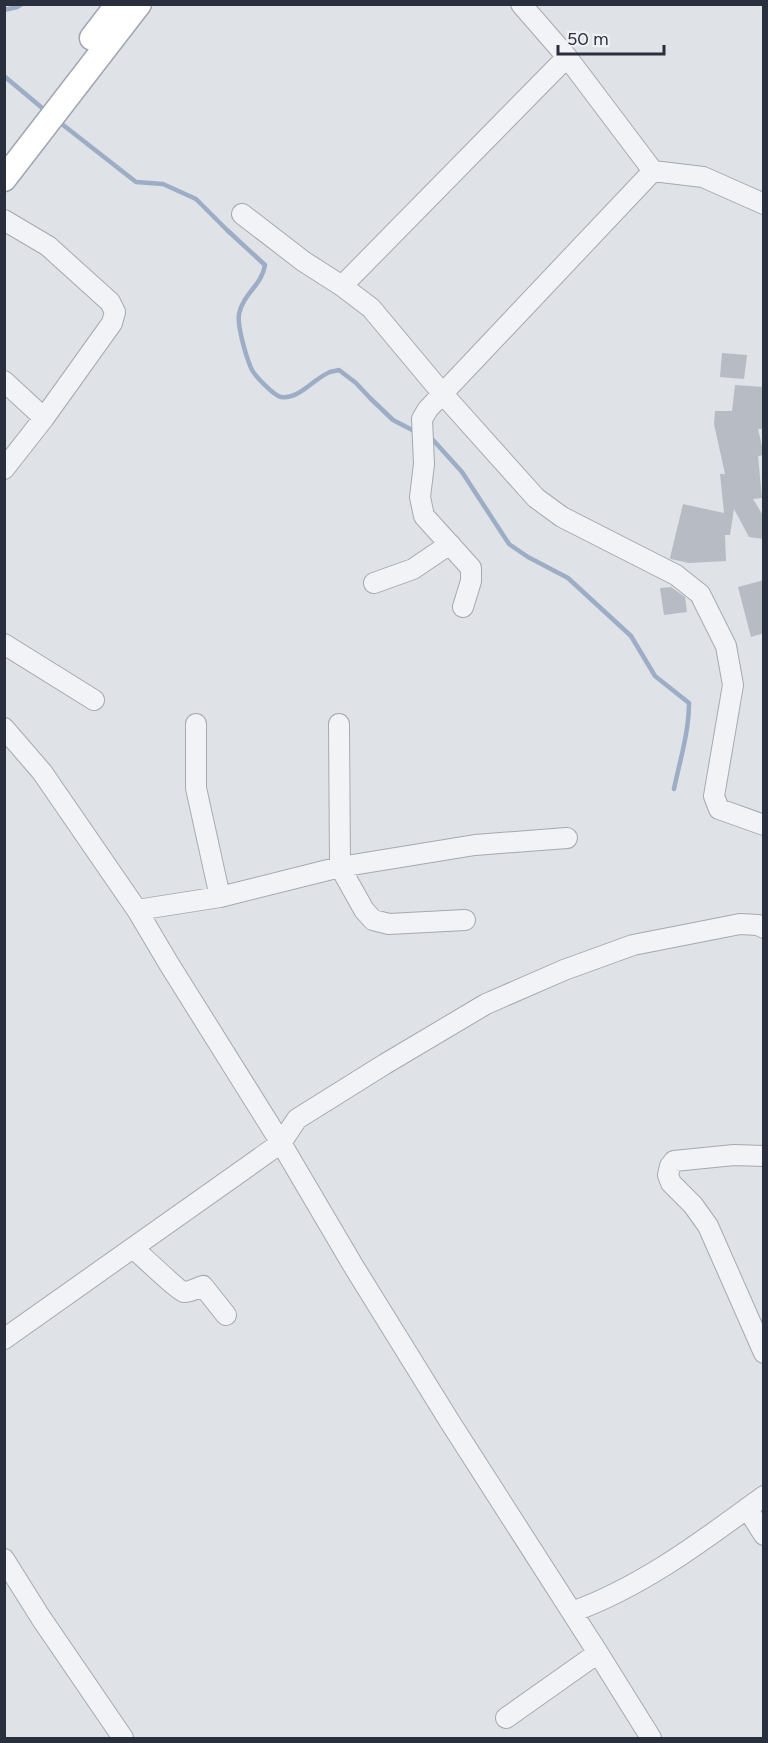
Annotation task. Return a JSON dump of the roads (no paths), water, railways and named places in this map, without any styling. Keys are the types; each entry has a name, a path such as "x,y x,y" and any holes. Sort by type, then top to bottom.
{"main road":[{"path":"62,90 118,4"},
{"path":"4,179 17,144 139,4"}],"street":[{"path":"521,4 567,57 653,171 703,177 764,204"},
{"path":"342,286 567,57"},
{"path":"463,607 471,581 471,568 424,516 420,497 424,465 422,419 442,393 653,171"},
{"path":"242,214 370,308 536,498 562,517 676,575 700,594 726,646 733,685 714,796 719,809 764,825"},
{"path":"4,220 48,246 110,302 115,312 111,323 44,418 4,469"},
{"path":"4,381 44,418"},
{"path":"374,583 413,569 450,544"},
{"path":"4,644 94,700"},
{"path":"196,724 196,788 220,897"},
{"path":"339,724 340,867 364,910 373,920 389,924 465,920"},
{"path":"4,728 42,772 137,910 438,1403 651,1738"},
{"path":"137,910 220,897 340,867 475,845 567,838"},
{"path":"4,1339 281,1143 297,1119 385,1064 496,1000 564,970 633,945 740,924 758,925 764,928"},
{"path":"764,1156 734,1155 674,1161 668,1175 671,1182 693,1204 708,1226 764,1353"},
{"path":"133,1248 178,1290 187,1292 203,1286 226,1315"},
{"path":"572,1612 600,1602 650,1575 764,1496"},
{"path":"747,1508 764,1535"},
{"path":"4,1559 41,1618 123,1738"},
{"path":"506,1718 598,1653"}],"waterway":[{"path":"4,10 22,4"},
{"path":"4,76 47,112"},
{"path":"58,121 136,182 163,184 196,199 265,265 260,278 241,307 239,326 251,368 269,389 281,397 288,397 300,392 324,375 339,370 356,383 393,420 418,433"},
{"path":"429,438 462,472 509,544 568,578 631,636 655,676 689,703 686,735 674,789"}]}
